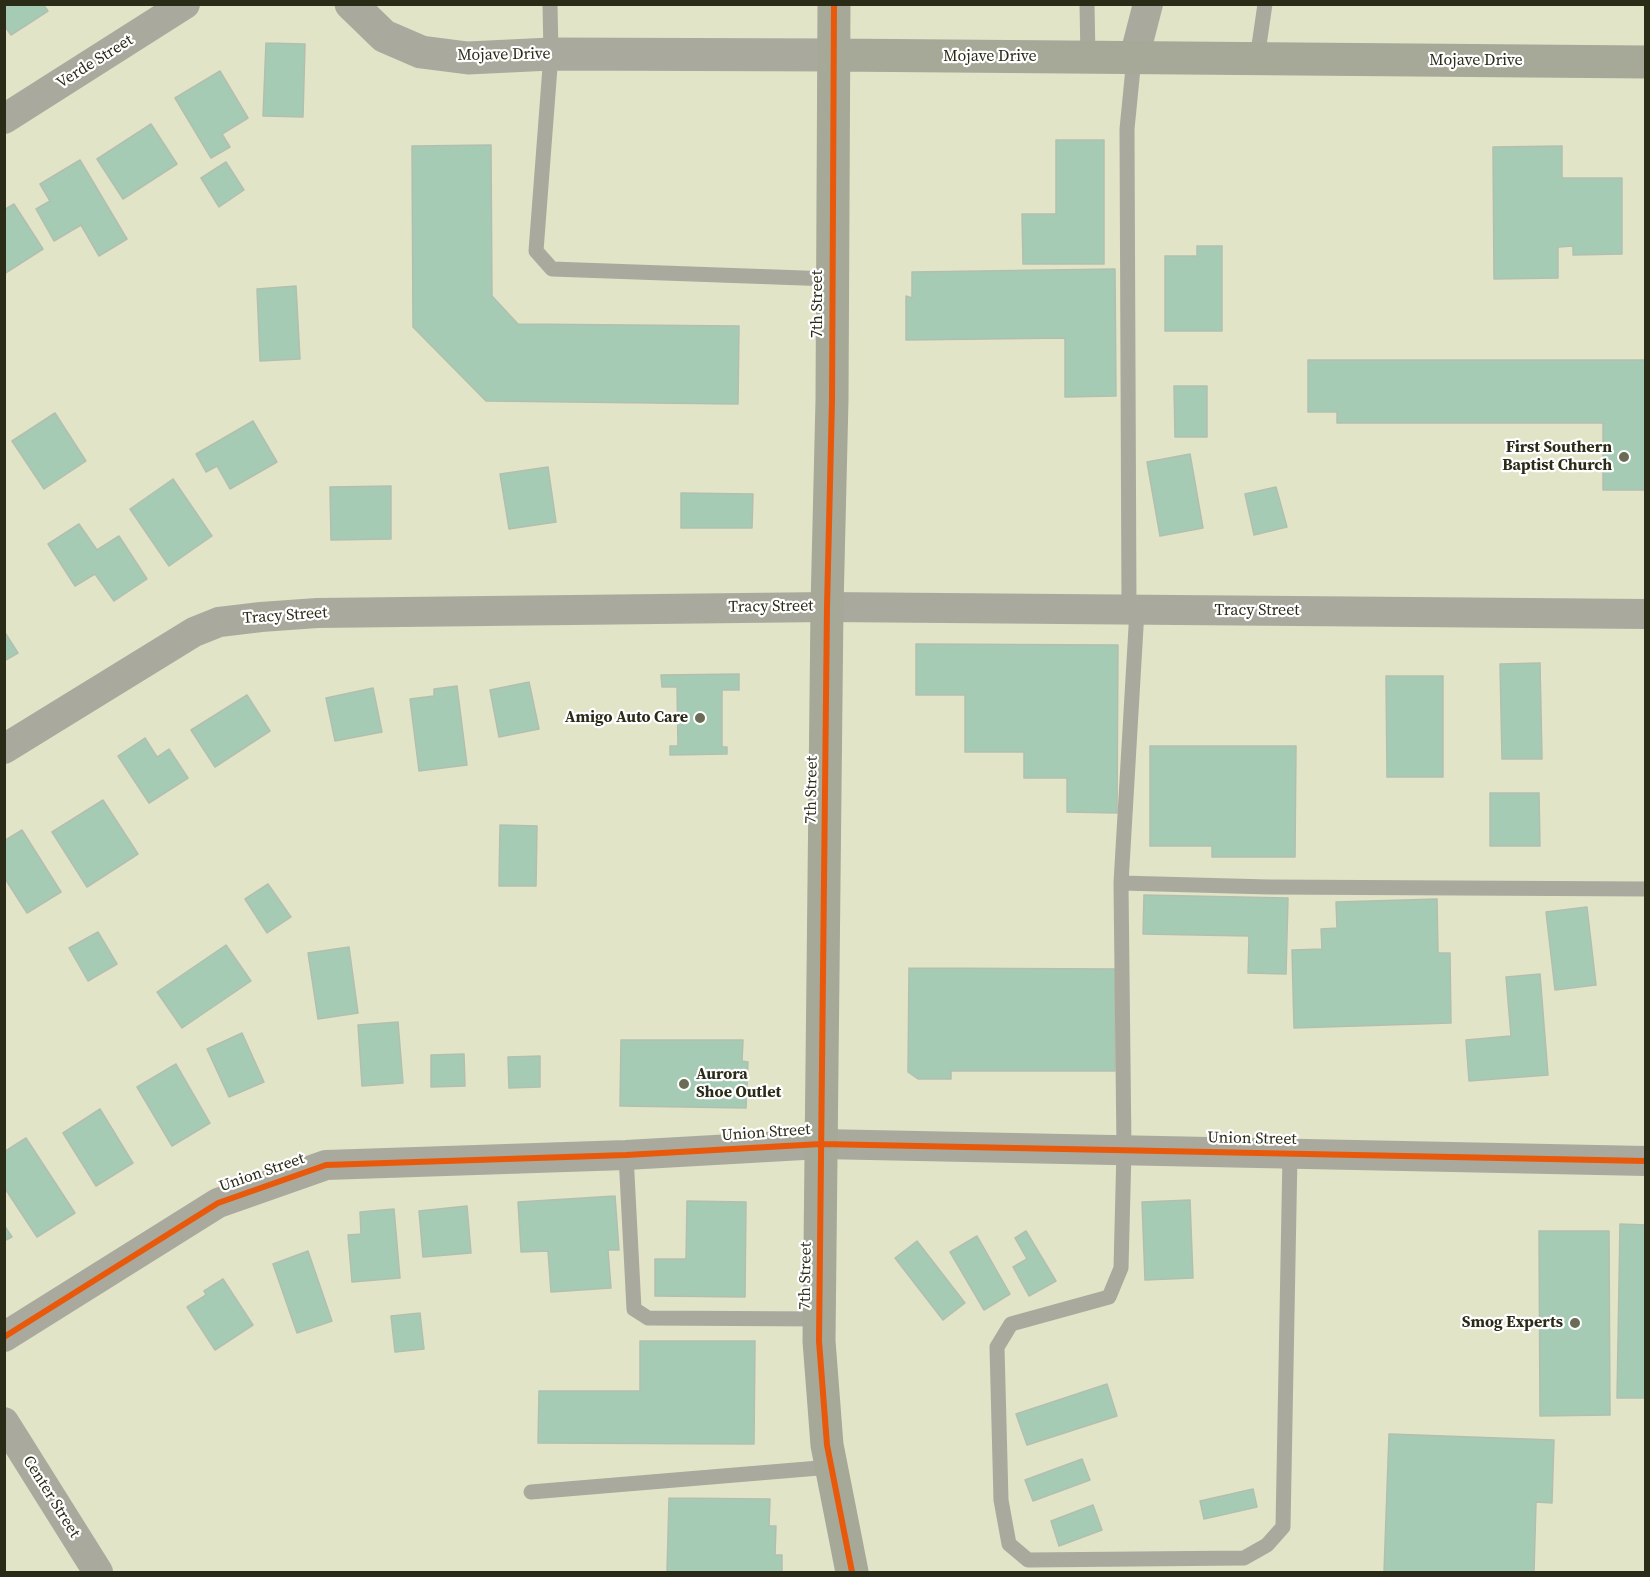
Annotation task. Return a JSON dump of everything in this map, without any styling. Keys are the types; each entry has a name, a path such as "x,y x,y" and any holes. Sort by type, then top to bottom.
{"main road":[{"name":"7th Street","path":"834,4 832,400 827,607 819,1319 831,1467 852,1572"},
{"name":"Mojave Drive","path":"835,55 1646,62"}],"street":[{"name":"Verde Street","path":"4,119 184,4"},
{"name":"Mojave Drive","path":"351,4 384,36 421,52 468,58 551,54 835,55"},
{"path":"1134,58 1148,4"},
{"name":"Tracy Street","path":"4,749 194,632 219,622 317,613 827,607 1646,614"},
{"name":"Union Street","path":"4,1337 218,1203 326,1165 626,1155 821,1143 1646,1161"},
{"name":"Center Street","path":"4,1422 98,1572"}],"lane":[{"path":"550,4 551,54 536,251 552,269 831,279"},
{"path":"1087,4 1088,58"},
{"path":"1257,59 1265,4"},
{"path":"1134,58 1127,129 1133,610 1121,883 1124,1150 1121,1268 1109,1297 1011,1324 997,1347 1001,1500 1009,1544 1028,1560 1244,1558 1267,1545 1283,1527 1290,1154"},
{"path":"1121,883 1269,887 1646,889"},
{"path":"626,1155 634,1309 648,1318 819,1319"},
{"path":"531,1492 831,1467"}],"building":[{"path":"4,4 43,4 48,11 11,35 4,25"},
{"path":"266,43 305,44 303,117 263,116"},
{"path":"220,71 248,118 222,134 230,147 211,158 175,98"},
{"path":"151,124 177,164 123,199 97,159"},
{"path":"1056,140 1104,140 1104,264 1023,264 1022,214 1056,214"},
{"path":"491,145 492,296 518,324 739,326 738,404 486,401 413,327 412,146"},
{"path":"1562,146 1562,178 1622,178 1622,254 1573,255 1573,246 1558,247 1558,278 1494,279 1493,147"},
{"path":"80,160 127,239 99,256 81,225 54,241 36,209 50,201 40,184"},
{"path":"226,162 244,190 219,207 201,178"},
{"path":"14,204 43,249 4,274 4,210"},
{"path":"1197,246 1222,246 1222,331 1165,331 1165,256 1197,256"},
{"path":"1115,269 1116,396 1065,397 1065,338 906,340 906,296 912,298 912,272"},
{"path":"296,286 300,359 260,361 257,289"},
{"name":"First Southern Baptist Church","path":"1308,360 1646,360 1646,490 1603,490 1603,423 1337,423 1337,412 1308,412"},
{"path":"1174,386 1207,386 1207,437 1175,437"},
{"path":"55,413 86,461 44,489 12,441"},
{"path":"253,421 277,462 230,489 217,466 206,472 196,454"},
{"path":"1190,454 1203,528 1160,536 1147,462"},
{"path":"548,467 556,522 509,529 500,474"},
{"path":"173,479 212,536 169,566 130,509"},
{"path":"391,486 391,539 331,540 330,487"},
{"path":"1276,487 1287,527 1254,535 1245,494"},
{"path":"681,493 753,494 752,528 681,528"},
{"path":"79,524 97,550 119,536 147,579 114,601 95,574 75,586 48,544"},
{"path":"4,631 18,653 4,661"},
{"path":"916,644 1118,645 1117,813 1067,812 1067,778 1024,778 1024,752 965,752 965,695 916,695"},
{"path":"1540,663 1542,759 1502,759 1500,664"},
{"name":"Amigo Auto Care","path":"739,674 739,690 722,690 722,747 727,747 727,754 670,755 670,746 678,746 677,687 662,687 661,675"},
{"path":"1386,676 1443,676 1443,777 1387,777"},
{"path":"529,682 539,729 499,737 490,690"},
{"path":"457,686 467,765 419,771 410,699 434,696 434,689"},
{"path":"373,688 382,732 335,741 326,698"},
{"path":"247,695 270,731 215,767 191,730"},
{"path":"145,738 157,757 169,749 188,778 149,803 118,756"},
{"path":"1150,746 1296,746 1295,857 1212,857 1212,846 1150,846"},
{"path":"1490,793 1539,793 1540,846 1490,846"},
{"path":"103,800 138,854 87,887 52,832"},
{"path":"500,825 537,826 536,886 499,886"},
{"path":"22,830 61,892 27,913 4,877 4,841"},
{"path":"268,884 291,917 267,933 245,899"},
{"path":"1144,895 1288,898 1286,974 1248,973 1249,936 1143,934"},
{"path":"1437,899 1438,953 1450,953 1451,1023 1294,1028 1292,950 1322,949 1321,929 1337,928 1336,902"},
{"path":"1587,907 1596,985 1555,990 1546,912"},
{"path":"98,932 117,964 88,981 69,948"},
{"path":"226,945 251,981 182,1028 157,992"},
{"path":"349,947 358,1013 318,1019 308,953"},
{"path":"909,968 1115,969 1115,1071 951,1071 951,1079 918,1079 908,1072"},
{"path":"1540,974 1548,1075 1469,1081 1466,1040 1511,1036 1506,977"},
{"path":"398,1022 403,1083 362,1086 358,1025"},
{"path":"242,1033 264,1082 229,1097 207,1049"},
{"name":"Aurora Shoe Outlet","path":"621,1040 743,1040 742,1061 748,1062 746,1108 620,1106"},
{"path":"464,1054 465,1086 431,1087 431,1055"},
{"path":"540,1056 540,1087 509,1088 508,1057"},
{"path":"176,1064 210,1123 172,1146 137,1087"},
{"path":"100,1109 133,1163 96,1186 63,1133"},
{"path":"26,1138 75,1213 37,1237 4,1187 4,1152"},
{"path":"615,1196 619,1250 608,1250 611,1288 551,1292 548,1251 521,1252 518,1202"},
{"path":"1190,1200 1193,1278 1145,1280 1142,1202"},
{"path":"687,1201 746,1202 745,1297 655,1296 655,1259 686,1259"},
{"path":"467,1206 471,1253 423,1257 419,1211"},
{"path":"394,1209 400,1278 352,1282 348,1235 361,1234 360,1212"},
{"path":"1620,1224 1646,1225 1646,1398 1617,1398"},
{"path":"4,1225 12,1237 4,1241"},
{"path":"1026,1231 1056,1281 1029,1296 1013,1267 1027,1259 1015,1238"},
{"name":"Smog Experts","path":"1539,1231 1609,1231 1610,1415 1540,1416"},
{"path":"977,1236 1010,1294 984,1310 950,1252"},
{"path":"917,1241 965,1303 943,1320 895,1258"},
{"path":"308,1251 332,1321 297,1333 273,1264"},
{"path":"223,1279 253,1325 215,1350 187,1307 206,1295 204,1291"},
{"path":"420,1313 424,1349 395,1352 391,1316"},
{"path":"640,1341 755,1341 754,1444 538,1443 539,1391 640,1391"},
{"path":"1107,1384 1117,1416 1027,1445 1016,1414"},
{"path":"1389,1434 1554,1440 1552,1503 1536,1502 1534,1572 1384,1572"},
{"path":"1082,1459 1090,1480 1033,1501 1025,1480"},
{"path":"1253,1489 1257,1507 1204,1519 1200,1501"},
{"path":"669,1498 770,1499 769,1526 776,1526 775,1555 782,1555 782,1572 667,1572"},
{"path":"1093,1505 1102,1530 1059,1546 1051,1521"}],"cycle path":[{"path":"834,4 832,400 827,607 819,1341 827,1445 852,1572"},
{"path":"4,1337 218,1203 326,1165 626,1155 821,1144 1646,1161"}],"place":[{"name":"First Southern Baptist Church","path":"1624,457"},
{"name":"Amigo Auto Care","path":"700,718"},
{"name":"Aurora Shoe Outlet","path":"684,1084"},
{"name":"Smog Experts","path":"1575,1323"}]}
